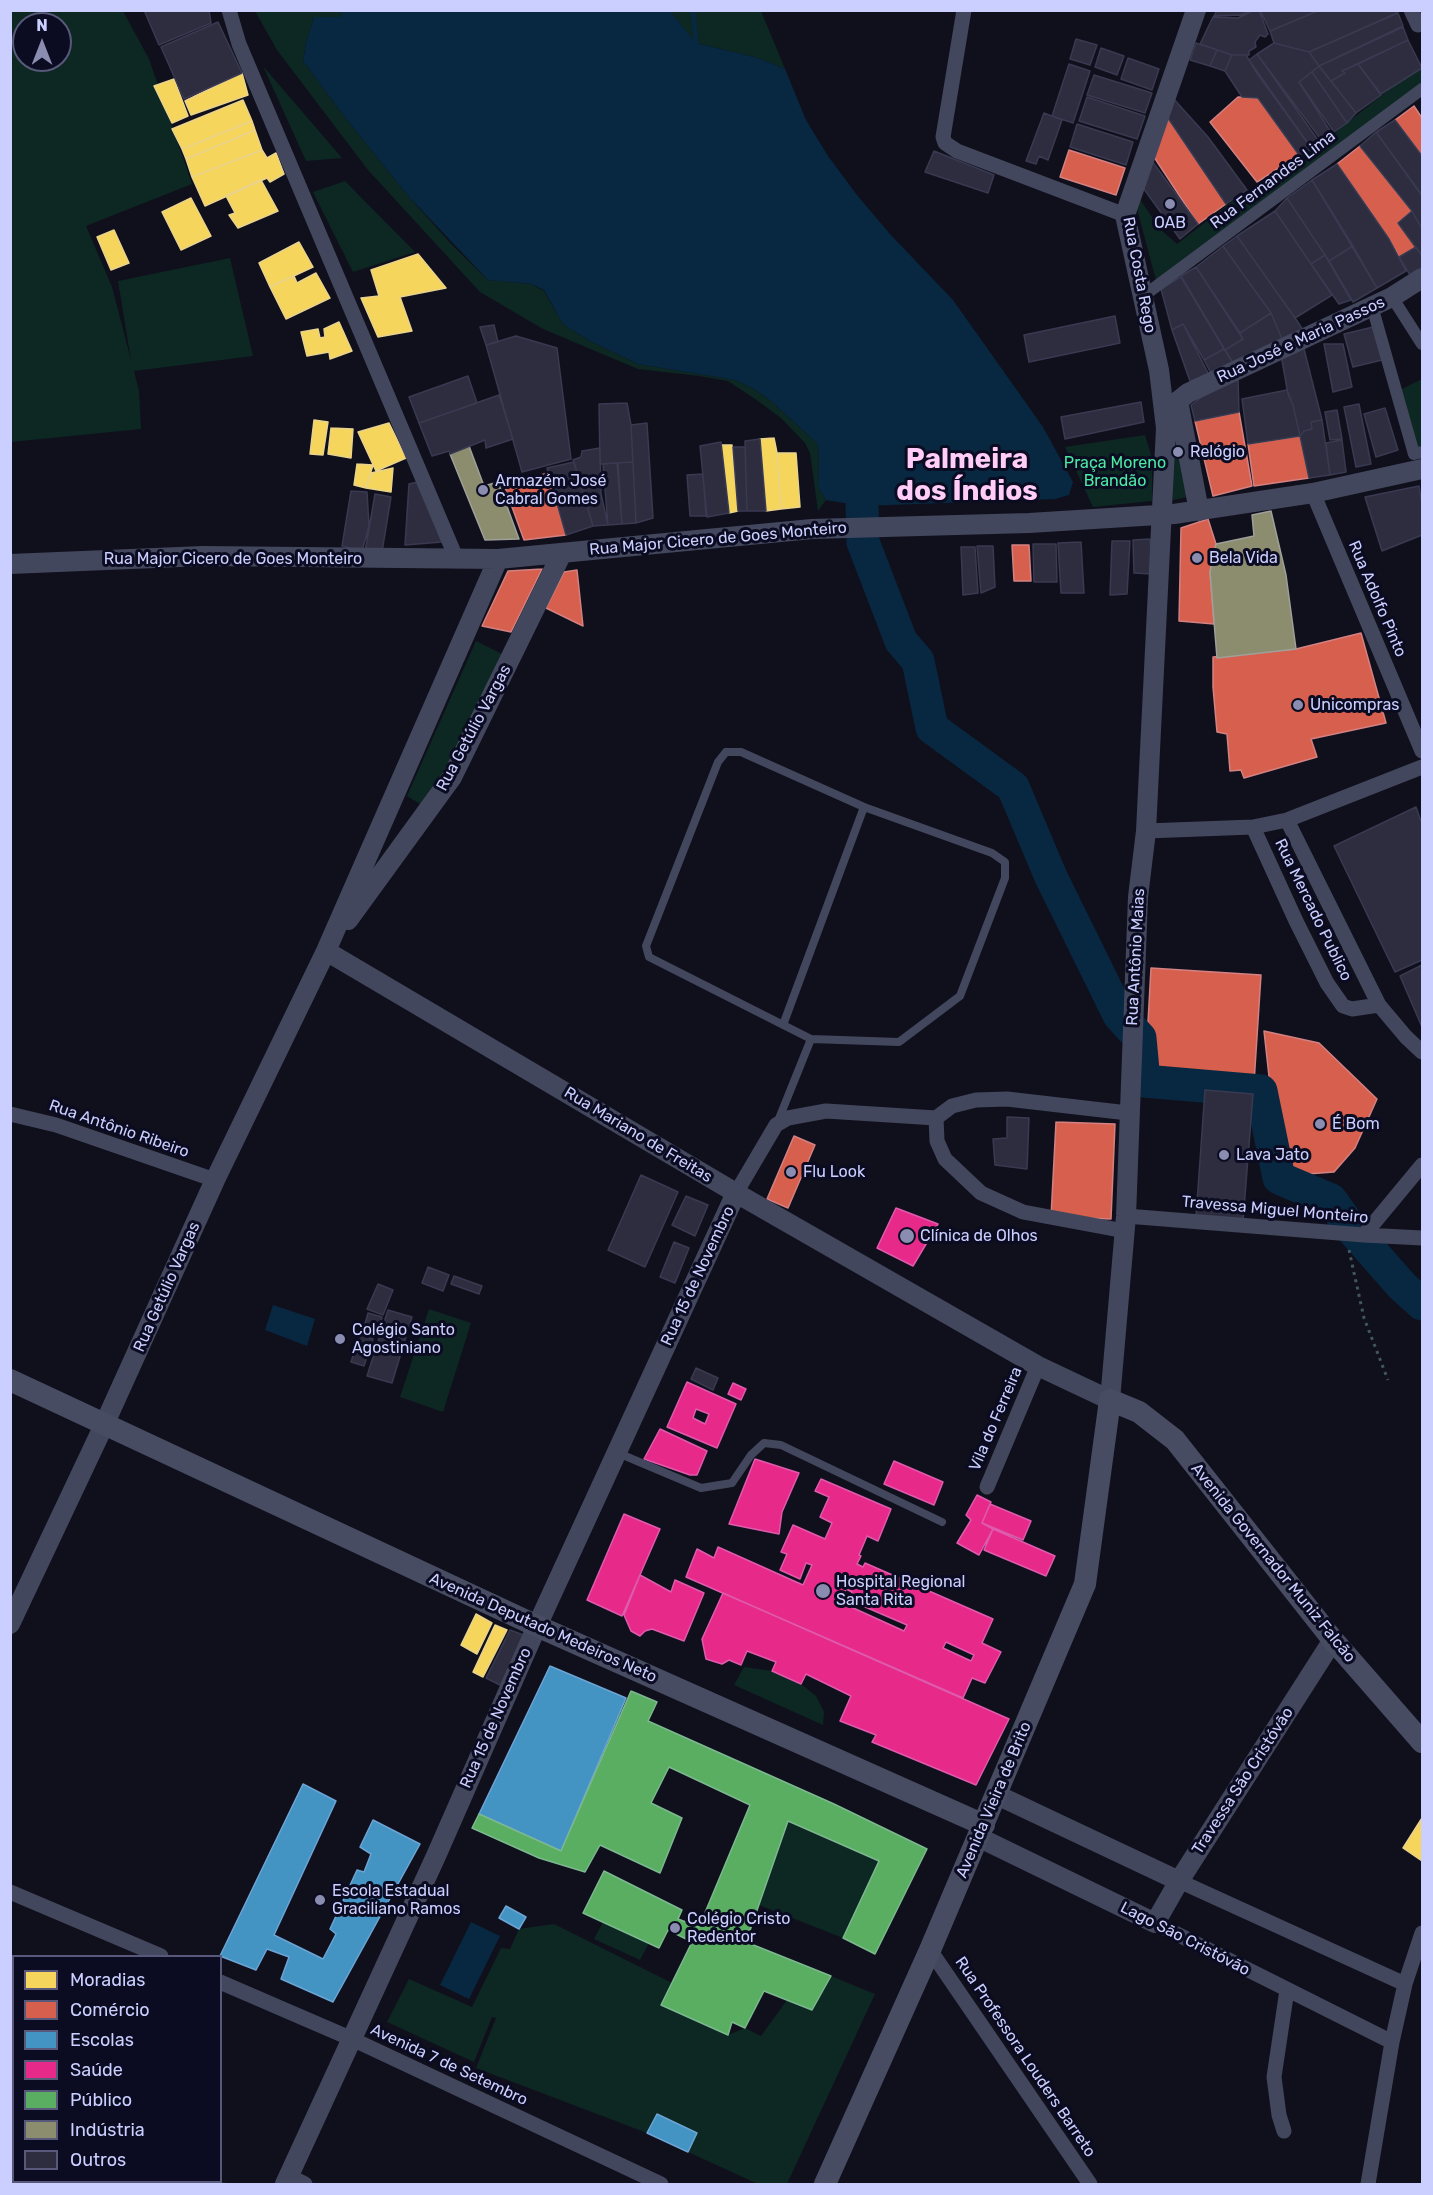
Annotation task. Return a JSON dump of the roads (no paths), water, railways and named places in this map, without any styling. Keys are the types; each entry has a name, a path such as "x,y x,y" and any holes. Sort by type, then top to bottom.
{"main road":[{"name":"Avenida Deputado Medeiros Neto","path":"10,1380 981,1831"},
{"name":"Avenida Governador Muniz Falcão","path":"1110,1400 1139,1412 1175,1440 1333,1640 1422,1742"},
{"name":"Avenida Vieira de Brito","path":"825,2184 930,1950 1085,1584 1110,1400"}],"street":[{"path":"229,10 239,44 457,560"},
{"path":"964,10 943,137 945,143 957,151 1125,215"},
{"name":"Rua Costa Rego","path":"1163,514 1171,406 1159,370 1125,215 1196,10"},
{"name":"Rua Fernandes Lima","path":"1142,297 1422,90"},
{"name":"Rua José e Maria Passos","path":"1171,406 1188,393 1392,297 1422,278"},
{"path":"1392,297 1422,344"},
{"path":"1372,306 1414,454 1422,452"},
{"path":"1171,406 1199,511"},
{"name":"Rua Major Cicero de Goes Monteiro","path":"10,564 203,556 498,559 863,526 1029,523 1199,511 1313,493 1422,469"},
{"name":"Rua Adolfo Pinto","path":"1313,493 1422,752"},
{"name":"Rua Antônio Maias","path":"1110,1400 1125,1223 1138,897 1146,831 1163,514"},
{"name":"Rua Getúlio Vargas","path":"326,951 452,777 562,553"},
{"name":"Rua Getúlio Vargas","path":"10,1624 104,1425 215,1180 326,951 498,559"},
{"path":"1146,831 1253,827 1287,820 1422,767"},
{"path":"389,808 418,824"},
{"name":"Rua Mercado Publico","path":"1287,820 1380,1005 1406,1037 1422,1052"},
{"name":"Rua Mercado Publico","path":"1253,827 1296,921 1332,991 1344,1006 1352,1009 1380,1005"},
{"name":"Rua Mariano de Freitas","path":"326,951 736,1193 1038,1366 1110,1400"},
{"path":"776,1125 788,1118 826,1111 936,1118 952,1107 976,1100 1006,1099 1128,1113"},
{"name":"Rua Antônio Ribeiro","path":"10,1114 56,1125 215,1180"},
{"name":"Travessa Miguel Monteiro","path":"936,1118 937,1141 945,1159 981,1193 1023,1212 1125,1223 1422,1238"},
{"name":"Rua 15 de Novembro","path":"293,2182 352,2039 616,1453 736,1193 776,1125"},
{"path":"1355,1235 1422,1165"},
{"name":"Vila do Ferreira","path":"987,1487 1038,1366"},
{"name":"Travessa São Cristóvão","path":"1155,1923 1179,1881 1333,1640"},
{"path":"997,1795 1406,1984"},
{"name":"Lago São Cristóvão","path":"981,1831 1155,1923 1392,2042"},
{"path":"10,1892 159,1955"},
{"path":"1368,2184 1392,2042 1406,1984 1422,1933"},
{"name":"Rua Professora Louders Barreto","path":"930,1950 1090,2184"},
{"name":"Avenida 7 de Setembro","path":"222,1983 352,2039 661,2184"},
{"path":"1284,2131 1279,2115 1274,2077 1287,1990"}],"lane":[{"path":"726,752 741,752 864,807 992,853 1005,862 1005,878 960,996 898,1042 811,1039 783,1025 661,964 649,957 645,946 718,762 726,752"},
{"path":"783,1025 864,807"},
{"path":"776,1125 811,1039"},
{"path":"616,1453 701,1488 732,1483 751,1455 764,1443 781,1444 942,1522"}],"water":[{"path":"669,10 696,43 758,58 785,69 806,120 828,156 889,233 953,300 1043,427 1073,482 1069,495 1055,499 862,506 826,500 818,487 817,443 771,401 754,389 735,380 638,364 590,341 563,324 544,290 531,284 488,280 410,198 303,61 314,17 340,17 344,11"},
{"path":"273,1305 315,1319 307,1346 265,1330"},
{"path":"471,1922 500,1936 469,1999 440,1985"}],"waterway":[{"path":"693,10 696,43"},
{"path":"862,506 863,542 901,641 918,661 932,728 1013,787 1051,877 1119,1015 1140,1038 1144,1081 1261,1091 1279,1178 1331,1200 1351,1228 1402,1286 1422,1304"}],"place":[{"name":"OAB","path":"1170,204"},
{"name":"Relógio","path":"1178,452"},
{"name":"Armazém José Cabral Gomes","path":"483,490"},
{"name":"Bela Vida","path":"1197,558"},
{"name":"Unicompras","path":"1298,705"},
{"name":"É Bom","path":"1320,1124"},
{"name":"Lava Jato","path":"1224,1155"},
{"name":"Flu Look","path":"791,1172"},
{"name":"Clínica de Olhos","path":"907,1236"},
{"name":"Colégio Santo Agostiniano","path":"340,1339"},
{"name":"Hospital Regional Santa Rita","path":"823,1591"},
{"name":"Escola Estadual Graciliano Ramos","path":"320,1900"},
{"name":"Colégio Cristo Redentor","path":"675,1928"}],"district":[{"name":"Palmeira dos Índios","path":"967,476"}],"park label":[{"name":"Praça Moreno Brandão","path":"1115,472"}]}
